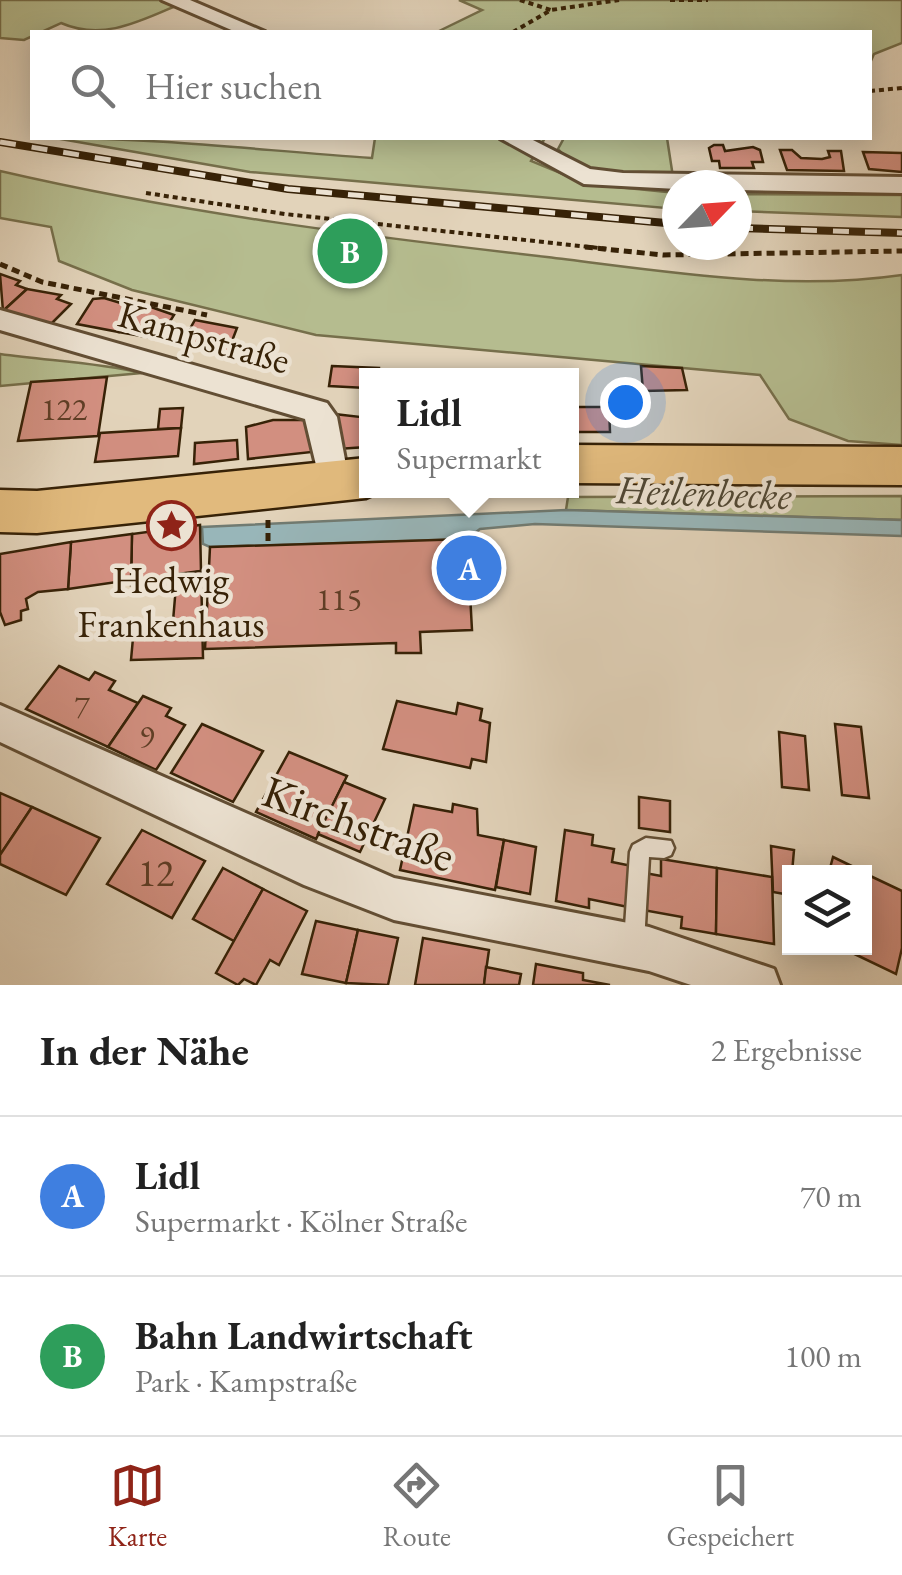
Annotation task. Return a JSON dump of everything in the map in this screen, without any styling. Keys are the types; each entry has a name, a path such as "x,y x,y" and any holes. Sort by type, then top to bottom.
{"main road":[{"path":"579,464 902,466"},
{"path":"0,511 37,512 350,480"}],"street":[{"path":"172,0 249,30"},
{"path":"516,140 584,176 623,181 902,184"},
{"name":"Kampstraße","path":"0,320 316,411 350,480"},
{"name":"Kirchstraße","path":"0,723 319,870 394,899 634,946 758,985"}],"lane":[{"path":"634,946 640,852 646,847 664,848"}],"path":[{"path":"520,0 551,10"},
{"path":"517,30 551,10 619,0"},
{"path":"670,0 708,0"},
{"path":"872,91 902,88"},
{"path":"146,193 286,214 663,255 902,251"},
{"path":"0,264 42,282 207,315"},
{"path":"268,517 268,545"}],"green space":[{"path":"0,0 190,0 111,29 61,23 46,30 30,30 30,37 24,40 0,38"},
{"path":"459,0 902,0 902,43 874,54 872,58 872,30 441,30 482,10"},
{"path":"66,140 174,142 372,158 375,140 544,140 531,161 587,184 662,192 662,208 250,172"},
{"path":"563,140 667,140 672,170 662,170 662,177 627,176 582,167 558,149"},
{"path":"0,171 272,222 680,273 814,281 902,275 902,445 848,441 789,419 760,375 316,335 132,290 59,261 51,227 0,218"},
{"path":"752,194 902,195 902,217 752,212"},
{"path":"0,354 89,364 142,373 0,386"},
{"path":"902,496 902,520 566,510 568,498"}],"water":[{"path":"566,510 902,520 902,536 535,524 480,529 467,539 210,547 203,544 202,527"}],"building":[{"path":"723,145 725,151 753,147 760,150 763,162 752,162 754,168 720,168 719,161 712,161 709,148"},
{"path":"780,150 792,150 801,158 822,159 830,157 828,151 841,151 844,171 787,170"},
{"path":"863,152 902,153 902,172 869,169"},
{"path":"0,274 20,281 16,285 27,289 3,311"},
{"path":"27,289 61,295 57,299 71,304 50,325 3,311"},
{"path":"104,298 134,307 119,332 77,324 93,299"},
{"path":"148,306 174,315 159,339 119,332 134,307"},
{"path":"195,320 237,328 227,354 180,346"},
{"path":"332,366 379,368 359,368 359,388 329,386"},
{"path":"641,366 682,368 687,390 643,391"},
{"path":"107,377 98,436 18,441 31,382"},
{"path":"579,407 609,407 610,432 579,432"},
{"path":"183,408 181,428 158,429 160,409"},
{"path":"334,414 359,417 359,448 338,449"},
{"path":"273,420 309,420 312,452 248,459 246,427"},
{"path":"181,428 178,456 95,462 100,433"},
{"path":"237,440 238,459 194,464 195,443"},
{"path":"200,525 201,571 131,585 132,534"},
{"path":"132,534 131,580 68,589 71,542"},
{"path":"467,539 472,630 420,632 421,653 396,653 396,643 205,649 210,547"},
{"path":"71,542 68,589 38,592 26,599 28,609 21,611 21,620 5,625 0,612 0,554"},
{"path":"201,571 203,658 131,660 133,638 172,633 177,574"},
{"path":"59,666 89,680 95,672 115,681 109,690 138,703 108,747 26,709"},
{"path":"143,696 171,708 166,716 185,725 156,770 108,747"},
{"path":"397,701 456,714 458,703 482,709 480,720 490,723 486,762 472,759 470,768 383,749"},
{"path":"202,724 263,751 233,802 171,773"},
{"path":"835,724 861,727 869,798 842,795"},
{"path":"779,732 805,736 809,790 782,787"},
{"path":"289,752 347,776 316,839 256,812"},
{"path":"344,782 385,799 360,852 318,834"},
{"path":"0,793 32,807 0,855"},
{"path":"639,797 670,801 670,832 639,828"},
{"path":"453,804 477,809 478,835 504,840 495,890 400,870 414,805 452,812"},
{"path":"32,807 100,838 66,895 0,864 0,855"},
{"path":"142,830 205,861 172,918 107,884"},
{"path":"565,830 593,835 592,845 614,849 612,862 632,866 628,907 589,899 589,908 556,901"},
{"path":"504,840 536,847 530,894 496,887"},
{"path":"771,846 794,850 793,865 782,865 782,894 773,892"},
{"path":"833,857 850,865 831,865"},
{"path":"661,859 717,868 716,934 681,928 682,917 643,910 645,873 661,876"},
{"path":"223,868 263,889 234,941 193,919"},
{"path":"717,868 772,877 774,944 716,934"},
{"path":"872,877 902,891 902,948 896,974 857,955 872,955"},
{"path":"263,889 307,911 279,965 270,960 256,985 244,979 238,985 216,973"},
{"path":"316,921 358,930 346,983 302,974"},
{"path":"358,930 398,938 388,985 346,983"},
{"path":"423,938 489,950 484,985 415,985"},
{"path":"536,964 583,973 583,980 610,985 533,985"},
{"path":"486,967 521,974 519,985 484,985"}],"railway":[{"path":"0,142 288,189 662,223"},
{"path":"752,228 902,233"}],"place":[{"name":"Bahn Landwirtschaft","path":"350,251"},
{"name":"Hedwig Frankenhaus","path":"171,526"},
{"name":"Lidl","path":"469,568"}],"water label":[{"name":"Heilenbecke","path":"704,492"}]}
